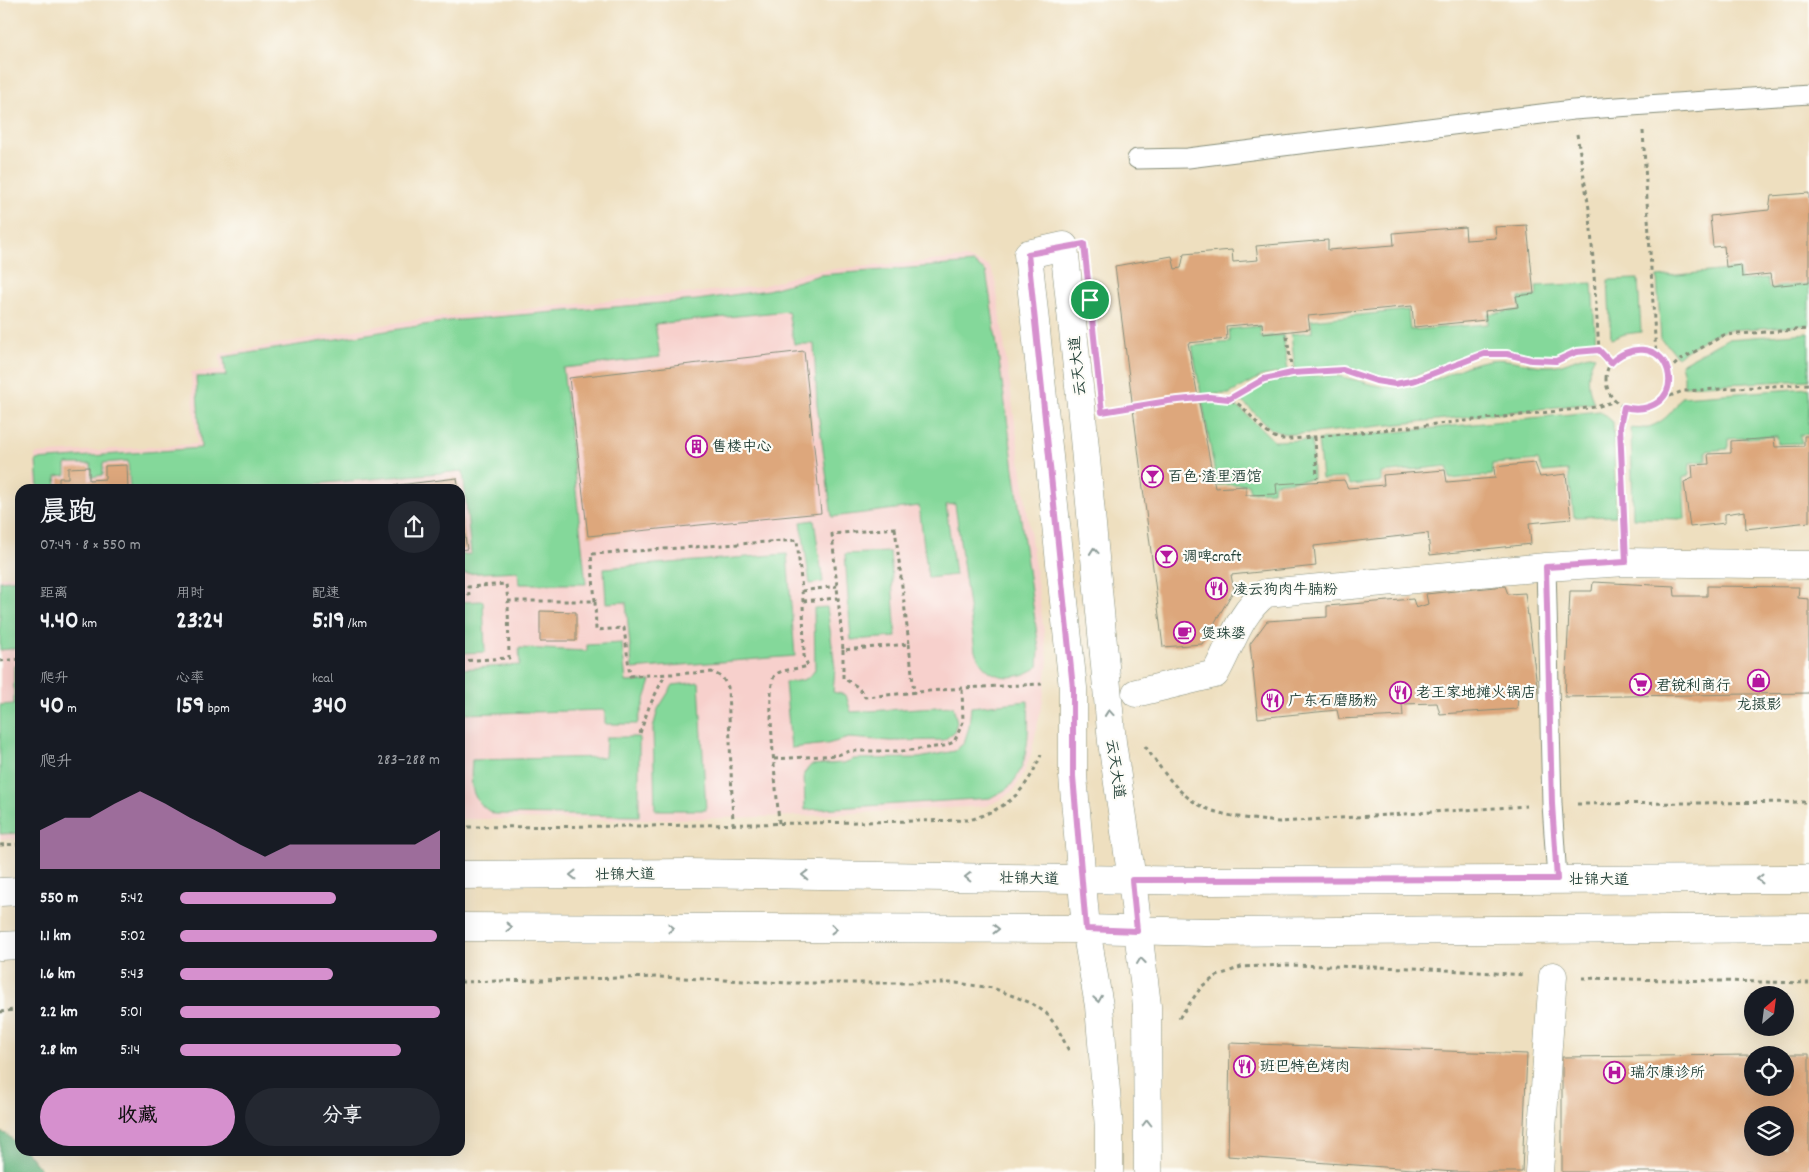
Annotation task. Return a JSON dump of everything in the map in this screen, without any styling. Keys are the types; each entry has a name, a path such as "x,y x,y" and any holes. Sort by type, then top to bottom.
{"main road":[{"name":"云天大道","path":"1109,1172 1109,1128 1099,1006 1086,929 1073,776 1073,688 1028,254 1064,246 1082,415 1112,742 1132,880 1147,1006 1148,1172"},
{"path":"1136,693 1215,674 1228,652 1239,623 1252,603 1266,592 1546,567 1626,562 1809,565"},
{"name":"壮锦大道","path":"465,875 686,873 1132,880 1809,879"},
{"path":"0,892 15,891"},
{"path":"465,927 1086,929 1137,931 1809,928"},
{"path":"0,946 15,945"},
{"path":"1539,1172 1553,976"}],"lane":[{"path":"1137,159 1188,158 1573,110 1809,94"},
{"path":"1546,567 1552,804 1557,879"}],"path":[{"path":"1641,104 1656,355"},
{"path":"1573,110 1590,215 1599,350 1611,363"},
{"path":"1668,371 1680,360 1724,335 1809,329"},
{"path":"1287,336 1292,373"},
{"path":"1229,399 1264,379 1292,373 1343,370 1376,381 1395,384 1416,380 1484,354 1507,354 1531,360 1556,361 1576,352 1599,350"},
{"path":"1662,399 1667,390 1668,371 1656,355 1648,350 1628,350 1618,355 1611,363 1607,372 1606,383 1609,393 1616,402 1624,407 1635,410 1645,410 1662,399 1683,391 1809,384"},
{"path":"1111,410 1209,397 1229,399 1246,409 1261,426 1277,438 1315,437 1596,407 1616,402"},
{"path":"1624,407 1620,426 1626,562"},
{"path":"1315,437 1317,478"},
{"path":"914,693 895,528 832,534 843,650 843,678 858,687 865,697 914,693 962,688 1048,684"},
{"path":"733,824 728,687 722,677 712,672 630,676 624,628 596,630 591,554 797,540 803,601 804,656 808,666 779,672 773,677 770,688 779,824"},
{"path":"465,595 468,595 468,586 506,584 509,658 465,660"},
{"path":"802,591 837,586"},
{"path":"803,601 837,598"},
{"path":"508,601 595,601"},
{"path":"843,650 909,644"},
{"path":"0,661 15,660"},
{"path":"640,733 649,707 665,675"},
{"path":"774,759 837,755 850,751 903,751 944,746 954,742 963,722 962,688"},
{"path":"1136,693 1145,746 1174,786 1192,803 1214,813 1279,822 1552,804 1809,802"},
{"path":"465,826 779,824 969,820 1000,808 1016,796 1027,784 1042,752"},
{"path":"0,845 15,844"},
{"path":"1178,1021 1202,986 1217,976 1240,967 1287,965 1413,968 1685,982 1809,983"},
{"path":"465,982 660,977 789,982 956,983 993,988 1014,995 1046,1013 1057,1027 1074,1062"},
{"path":"0,1012 15,1010"}],"shaded area":[{"path":"966,258 989,266 995,278 1048,661 1043,700 1031,754 1024,773 1014,790 1002,799 986,806 801,816 636,820 465,819 465,484 35,484 35,454 197,444 191,372 221,370 220,354 411,320 762,286 807,272"},
{"path":"15,575 15,839 0,839 0,577"}],"green space":[{"path":"974,263 986,272 1039,649 1038,667 1029,672 1010,677 993,673 980,661 975,651 955,504 946,505 955,575 928,578 919,506 832,517 817,405 814,344 794,344 788,311 655,324 660,357 563,368 586,584 519,584 518,571 465,574 465,555 471,554 463,471 314,484 130,484 128,461 103,463 103,475 92,477 91,464 66,464 66,475 56,476 57,484 38,484 36,460 201,448 196,377 226,376 224,357 449,321 697,300 768,290 820,275"},
{"path":"1739,269 1741,280 1767,278 1769,288 1809,284 1809,325 1727,330 1709,336 1677,357 1670,347 1661,340 1657,277"},
{"path":"1638,279 1641,332 1625,334 1611,339 1608,280"},
{"path":"1592,283 1596,346 1582,347 1544,357 1496,350 1479,351 1469,353 1421,374 1400,379 1384,379 1337,366 1295,370 1291,334 1312,332 1311,320 1408,310 1410,330 1488,324 1488,314 1520,310 1519,298 1537,296 1536,286"},
{"path":"1260,326 1261,337 1283,335 1288,371 1262,376 1229,394 1201,394 1192,346 1230,342 1229,329"},
{"path":"1809,333 1809,380 1684,386 1681,364 1727,339"},
{"path":"1589,355 1595,356 1590,367 1588,379 1594,403 1291,434 1273,430 1240,401 1241,397 1267,383 1298,377 1339,376 1382,386 1403,388 1425,383 1479,362 1490,360 1497,359 1539,366 1552,366"},
{"path":"1809,388 1809,434 1800,435 1802,443 1778,444 1777,436 1728,439 1728,449 1706,451 1706,461 1690,463 1689,475 1683,478 1685,519 1633,518 1631,428 1647,428 1661,421 1681,397"},
{"path":"1202,401 1233,405 1242,410 1274,441 1312,440 1313,479 1274,483 1273,491 1250,492 1248,484 1217,485"},
{"path":"1600,411 1613,422 1616,516 1574,517 1568,470 1543,472 1538,460 1492,464 1492,475 1450,479 1447,466 1381,473 1381,482 1350,485 1346,478 1322,479 1318,440"},
{"path":"814,520 823,582 810,584 801,522"},
{"path":"890,552 896,637 851,640 845,554"},
{"path":"787,554 795,656 632,669 626,602 606,603 604,568"},
{"path":"15,580 15,648 0,650 0,581"},
{"path":"483,601 485,652 465,653 465,602"},
{"path":"827,607 835,668 833,692 846,695 851,712 953,706 957,722 954,732 944,740 891,741 849,738 827,744 791,748 785,682 806,679 813,673 815,669 814,608"},
{"path":"622,643 626,682 651,681 637,724 605,724 605,710 465,714 465,669 520,665 519,648 587,651 587,645"},
{"path":"15,666 15,833 0,834 0,705 14,704"},
{"path":"699,682 706,810 655,810 653,728 658,709 673,685"},
{"path":"1028,701 1028,734 1025,757 1017,777 1010,786 990,798 805,810 804,773 811,765 844,763 854,759 919,758 955,751 964,743 969,727 971,707"},
{"path":"606,737 639,737 639,816 494,814 480,804 473,792 471,777 472,760 605,757"},
{"path":"0,1132 6,1134 15,1142 15,1156 30,1156 43,1172 0,1172"}],"building":[{"path":"1809,193 1809,282 1772,286 1770,274 1742,277 1741,265 1726,267 1724,246 1713,247 1710,216 1769,210 1771,196"},
{"path":"1527,225 1534,294 1516,296 1518,307 1485,311 1486,320 1414,327 1412,306 1308,316 1310,329 1263,334 1262,323 1226,326 1227,339 1188,343 1215,488 1246,486 1246,495 1277,494 1276,484 1344,480 1348,488 1384,485 1383,475 1445,470 1447,482 1495,478 1494,467 1535,463 1540,477 1566,474 1571,519 1529,523 1531,544 1430,555 1428,533 1314,546 1316,566 1231,575 1234,590 1202,644 1163,647 1115,266 1172,256 1175,269 1181,268 1184,254 1232,250 1233,262 1258,260 1256,246 1328,240 1328,250 1394,245 1393,233 1465,227 1466,240 1496,238 1495,227"},
{"name":"售楼中心","path":"804,351 821,513 588,536 569,378"},
{"path":"1804,436 1809,436 1809,522 1746,529 1745,511 1725,514 1725,523 1690,527 1684,482 1693,478 1692,465 1709,464 1708,454 1731,453 1731,441 1774,438 1775,447 1804,446"},
{"path":"127,465 128,484 59,484 59,478 68,478 68,468 89,467 89,480 105,479 105,466"},
{"path":"457,478 458,484 407,484"},
{"path":"1593,582 1674,586 1675,596 1707,596 1707,586 1799,587 1798,598 1809,599 1809,693 1565,697 1570,591 1592,591"},
{"path":"1505,586 1508,594 1525,593 1538,693 1518,696 1517,709 1440,714 1437,703 1402,704 1403,716 1339,719 1337,710 1258,718 1250,644 1267,621 1327,617 1327,606 1413,599 1416,608 1428,604 1426,594"},
{"path":"540,611 576,612 576,641 540,641"},
{"path":"1230,1043 1527,1054 1522,1172 1455,1172 1228,1156"},
{"path":"1794,1054 1809,1054 1809,1172 1562,1172 1562,1057 1744,1055 1744,1096 1794,1096"}],"place":[{"name":"售楼中心","path":"696,446"},
{"name":"百色·渣里酒馆","path":"1152,476"},
{"name":"调啤craft","path":"1166,556"},
{"name":"凌云狗肉牛腩粉","path":"1217,589"},
{"name":"煲珠婆","path":"1185,633"},
{"name":"龙摄影","path":"1759,681"},
{"name":"君锐利商行","path":"1640,685"},
{"name":"老王家地摊火锅店","path":"1400,692"},
{"name":"广东石磨肠粉","path":"1272,700"},
{"name":"班巴特色烤肉","path":"1244,1066"},
{"name":"瑞尔康诊所","path":"1614,1072"}],"route":[{"path":"1084,244 1090,300 1102,412 1168,401 1209,397 1229,399 1264,379 1292,373 1343,370 1376,381 1395,384 1416,380 1484,354 1507,354 1531,360 1556,361 1576,352 1599,350 1611,363 1618,355 1638,348 1648,350 1663,362 1668,371 1668,381 1667,390 1662,399 1654,406 1645,410 1624,407 1620,426 1626,562 1546,567 1552,804 1557,879 1132,880 1137,931 1086,929 1073,776 1073,688 1028,254 1064,246 1084,244"}]}
